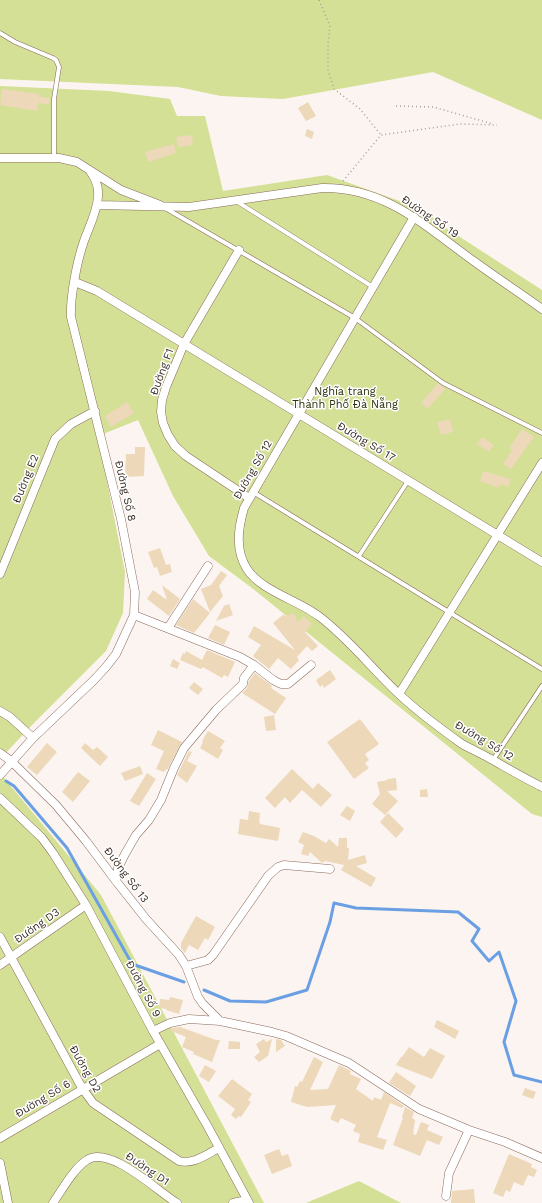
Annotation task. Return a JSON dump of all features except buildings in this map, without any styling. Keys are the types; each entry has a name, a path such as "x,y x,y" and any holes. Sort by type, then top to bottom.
{"street":[{"name":"Đường Số 19","path":"0,158 69,159 77,162 121,190 167,208"},
{"name":"Đường Số 8","path":"0,775 33,738 94,680 116,654 134,614 135,592 123,526 71,318 70,308 83,243 97,206 98,187 95,178 90,171"},
{"name":"Đường Số 19","path":"97,206 167,208 189,207 322,188 339,188 355,191 393,205 414,217 542,309"},
{"name":"Đường Số 12","path":"414,217 244,508 239,532 241,559 248,571 258,581 317,615 329,624 415,708 463,744 542,787"},
{"name":"Đường F1","path":"239,250 184,344 166,387 162,400 161,412 163,423 175,446 186,456 251,495"},
{"name":"Đường Số 17","path":"75,282 97,291 542,562"},
{"name":"Đường E2","path":"0,574 56,439 71,424 94,411"},
{"path":"399,694 542,463"},
{"path":"168,628 208,566"},
{"path":"134,614 240,657 281,684 288,684 311,665"},
{"path":"116,881 118,868 125,854 161,800 184,748 216,710 243,684 244,678 254,665"},
{"path":"0,711 33,738"},
{"name":"Đường Số 13","path":"0,753 11,761 56,805 86,841 146,919 179,955 186,966 198,997 220,1021"},
{"name":"Đường Số 9","path":"0,798 29,825 49,848 81,908 153,1030 248,1201"},
{"path":"186,966 208,960 213,955 268,876 278,867 284,865 330,869"},
{"name":"Đường D3","path":"0,965 81,908"},
{"name":"Đường D2","path":"0,937 89,1099 97,1106 179,1161 194,1161 219,1148"},
{"path":"153,1030 178,1021 189,1019 220,1021 286,1036 349,1063 419,1109 542,1158"},
{"name":"Đường Số 6","path":"0,1138 82,1088 160,1044"},
{"path":"446,1196 449,1173 469,1130"},
{"name":"Đường D1","path":"53,1203 80,1165 94,1156 115,1161 128,1168 177,1203"},
{"path":"0,1163 5,1199"},
{"path":"233,1203 248,1201"}],"lane":[{"path":"0,33 15,42 53,58 58,64 59,67 54,98 54,158"},
{"path":"235,201 373,287"},
{"path":"167,208 355,318 443,383 542,433"},
{"path":"359,556 408,481"},
{"path":"251,495 359,556 542,669"},
{"path":"493,760 542,686"}],"path":[{"path":"319,0 330,26 328,43 328,70 334,89 360,109 381,135"},
{"path":"344,178 381,135 460,124 497,125 433,107 396,106"}],"green space":[{"path":"0,0 542,0 542,120 433,72 283,99 221,96 178,87 0,79"},
{"name":"Nghĩa trang Thành Phố Đà Nẵng","path":"0,86 109,91 170,99 177,116 205,116 223,191 327,175 422,209 446,228 542,290 542,817 532,814 252,588 209,556 173,496 138,420 98,436 125,572 123,613 106,651 0,759"},
{"path":"0,773 101,895 264,1203 0,1203"},
{"path":"359,1181 401,1203 306,1203"}],"waterway":[{"path":"6,781 14,786 67,848 132,964 184,982"},
{"path":"204,990 230,1001 266,1002 307,990 330,922 334,903 356,908 458,912 479,929 472,941 489,961 499,952 516,1001 504,1042 514,1075 542,1082"}]}
